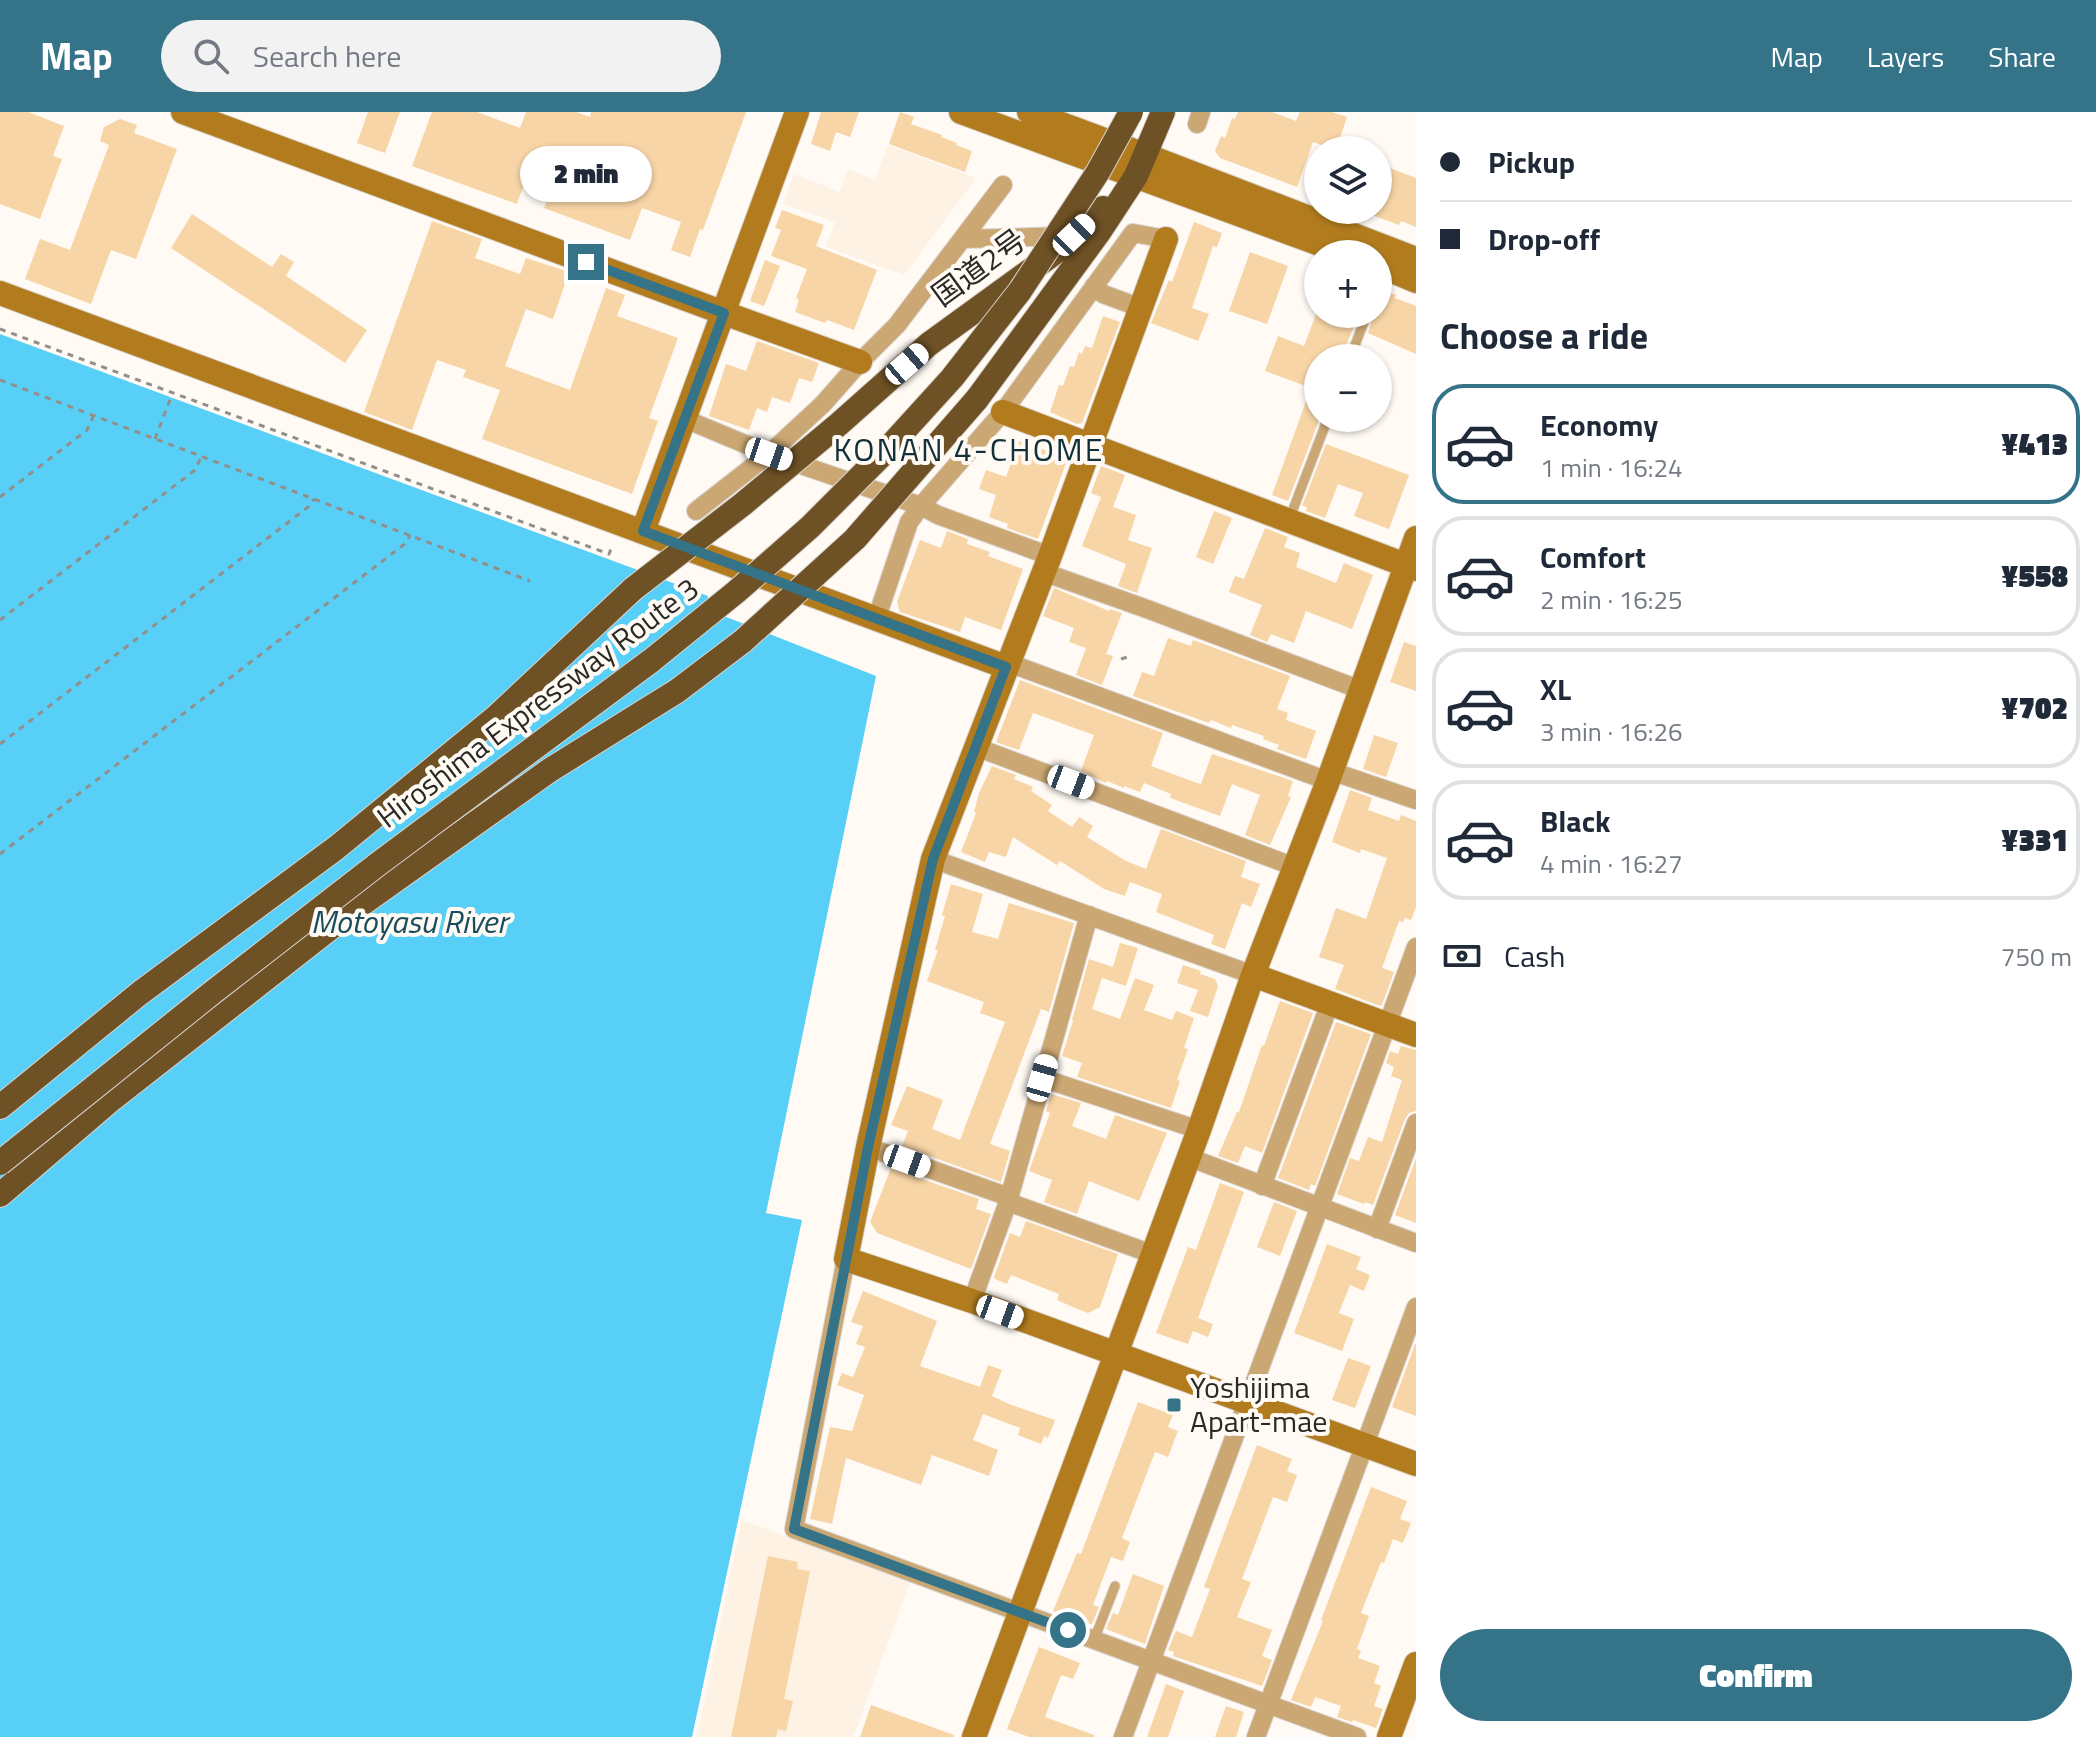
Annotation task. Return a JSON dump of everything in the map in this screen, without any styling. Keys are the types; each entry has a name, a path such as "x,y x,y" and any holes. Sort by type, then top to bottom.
{"highway":[{"name":"Hiroshima Expressway Route 3","path":"0,1163 367,873 652,660 810,527 882,455 952,378 1020,291 1098,172 1131,112"},
{"name":"国道2号","path":"0,1195 112,1099 352,911 550,770 677,691 743,641 855,539 977,399 1100,231 1141,165 1163,112"},
{"name":"国道2号","path":"0,1107 140,993 336,848 496,717 633,589 743,504 929,344 1053,254 1141,165"}],"street":[{"path":"183,112 860,362"},
{"path":"643,531 797,112"},
{"path":"961,112 1141,165 1416,259"},
{"path":"1029,112 1141,165 1315,240"},
{"path":"696,511 769,454 823,404 897,325 1003,185"},
{"path":"1100,231 1106,270"},
{"path":"876,620 909,522 921,506 1003,412 1133,233 1166,239 1091,446 933,859 868,1147 794,1529 1357,1737"},
{"path":"963,239 1074,235"},
{"path":"1392,275 1416,281"},
{"path":"1094,286 1103,294 1141,308"},
{"path":"0,293 1006,667 1017,666 1329,776 1416,800"},
{"path":"1003,412 1411,567"},
{"path":"685,419 769,454 921,506 1147,609 1361,690"},
{"path":"974,1737 1199,1130 1253,975 1411,567 1416,538"},
{"path":"976,747 1295,867"},
{"path":"933,859 1416,1035"},
{"path":"972,1301 1008,1199 1089,915"},
{"path":"1123,1737 1416,947"},
{"path":"1262,1186 1330,1003"},
{"path":"1042,1078 1199,1130"},
{"path":"1377,1229 1416,1123"},
{"path":"868,1147 1152,1254"},
{"path":"1188,1157 1416,1243"},
{"path":"846,1259 972,1301 1416,1464"},
{"path":"1256,1737 1416,1307"},
{"path":"1389,1737 1416,1664"}],"lane":[{"path":"1289,520 1323,432"},
{"path":"1094,1640 1115,1586"}],"path":[{"path":"0,329 609,554 613,543"},
{"path":"0,380 530,581"},
{"path":"155,439 171,397"},
{"path":"0,497 87,430 94,416"},
{"path":"0,620 195,470 201,457"},
{"path":"0,744 308,507 314,499"},
{"path":"0,854 406,543 410,535"},
{"path":"1121,659 1131,656"}],"shaded area":[{"path":"888,145 976,178 904,275 826,247 835,222 783,204 794,174 840,192 848,169 875,180"},
{"path":"742,1520 910,1583 853,1737 697,1737"}],"water":[{"name":"Motoyasu River","path":"0,334 708,596 706,609 876,676 766,1213 802,1220 692,1737 0,1737"}],"building":[{"path":"0,112 28,112 64,126 53,156 62,159 40,219 0,204"},
{"path":"368,112 400,112 385,153 357,143"},
{"path":"432,112 477,112 520,128 526,112 576,112 590,117 591,112 746,112 690,257 671,250 681,222 642,208 630,240 544,208 552,187 526,178 517,204 412,166"},
{"path":"821,112 859,112 850,137 836,132 830,151 811,144"},
{"path":"900,112 914,117 911,124 942,135 972,151 965,172 889,144"},
{"path":"1238,112 1272,112 1296,121 1300,112 1332,112 1347,117 1341,136 1304,136 1304,167 1297,187 1220,158 1215,151 1221,136 1225,138 1232,118 1235,119"},
{"path":"120,119 137,125 134,133 177,149 136,259 111,250 91,304 25,279 40,239 70,250 109,145 100,141 104,127"},
{"path":"1392,169 1416,178 1416,227 1401,221 1399,225 1392,222"},
{"path":"782,210 824,225 816,246 877,270 854,330 795,312 799,300 796,298 807,269 771,256 781,230 775,228"},
{"path":"192,214 272,267 281,254 294,262 286,276 367,330 345,363 171,248"},
{"path":"432,221 482,239 475,258 520,274 526,258 569,272 553,319 526,309 505,366 570,390 606,288 625,295 617,316 678,338 649,418 658,421 632,494 482,439 500,390 463,377 466,370 437,360 412,430 364,412"},
{"path":"1194,222 1222,233 1217,247 1213,246 1192,308 1209,314 1198,341 1151,323 1169,280 1172,282"},
{"path":"1250,252 1288,266 1267,324 1229,311"},
{"path":"765,260 780,266 764,306 750,301"},
{"path":"1392,293 1396,295 1395,298 1416,306 1416,354 1368,333 1370,328 1392,328"},
{"path":"1103,316 1120,322 1082,423 1077,424 1050,412 1059,385 1063,386 1079,352 1082,354 1085,346 1092,348"},
{"path":"1311,328 1353,328 1347,344 1305,344"},
{"path":"1278,336 1304,346 1304,385 1265,371"},
{"path":"757,341 819,363 812,382 799,378 790,403 772,397 767,412 757,408 749,430 709,416 726,364 746,371"},
{"path":"1304,407 1304,432 1315,432 1288,501 1272,495"},
{"path":"1019,441 1068,458 1038,539 1007,528 1008,524 989,517 996,495 979,489 986,470 1006,477"},
{"path":"1326,444 1409,475 1389,529 1354,516 1363,493 1338,484 1325,518 1306,511 1307,507 1302,506"},
{"path":"1101,466 1125,475 1113,507 1136,515 1128,540 1152,548 1137,593 1118,586 1126,564 1082,546 1101,497 1091,493"},
{"path":"1214,511 1232,518 1213,564 1196,557"},
{"path":"1265,528 1288,537 1284,547 1300,553 1296,567 1336,583 1344,563 1373,575 1352,629 1306,611 1294,643 1271,634 1267,642 1250,635 1262,605 1229,592 1235,576 1244,579"},
{"path":"947,531 968,539 967,544 990,552 988,556 1023,569 1001,630 965,617 960,632 900,612 897,602 920,540 941,548"},
{"path":"1054,588 1109,611 1122,613 1106,654 1113,656 1102,685 1076,675 1086,648 1069,642 1074,628 1043,616"},
{"path":"1168,638 1191,646 1193,640 1290,676 1277,709 1288,713 1286,720 1316,731 1306,759 1277,749 1279,745 1263,739 1264,736 1211,720 1209,723 1133,696 1142,672 1154,676"},
{"path":"1404,642 1416,646 1416,691 1390,682"},
{"path":"1020,680 1163,733 1151,766 1201,784 1212,754 1293,781 1288,796 1291,797 1270,845 1245,835 1260,795 1232,784 1220,816 1170,798 1171,794 1144,783 1140,792 1106,783 1081,771 1094,735 1033,713 1019,750 996,742"},
{"path":"1374,735 1398,743 1386,777 1363,769"},
{"path":"992,766 1016,775 1014,779 1033,787 1031,791 1052,805 1048,811 1072,827 1079,817 1093,826 1087,837 1126,861 1146,869 1161,829 1246,861 1241,877 1260,884 1251,907 1242,903 1225,949 1211,944 1214,935 1156,912 1162,894 1130,882 1125,896 1104,889 1060,861 1057,865 1013,837 1006,857 989,852 985,862 961,852 976,813 979,793"},
{"path":"1350,790 1372,798 1368,810 1399,821 1401,815 1416,821 1416,907 1411,920 1405,918 1403,922 1399,921 1382,968 1394,972 1380,1006 1335,989 1344,965 1319,957 1336,908 1366,919 1387,858 1361,849 1360,853 1332,842"},
{"path":"951,884 983,894 972,932 998,939 1009,903 1074,923 1049,1012 1041,1009 990,1144 1010,1151 1001,1182 902,1146 908,1131 891,1125 907,1086 943,1100 932,1129 960,1140 1005,1022 980,1013 984,1002 927,981 938,950 935,950"},
{"path":"1120,943 1138,948 1126,986 1102,978 1092,1009 1120,1019 1135,978 1154,985 1144,1010 1172,1020 1176,1011 1194,1018 1171,1108 1077,1077 1082,1063 1062,1056 1089,959 1113,967"},
{"path":"1183,965 1215,979 1218,986 1208,1017 1190,1011 1198,990 1177,983"},
{"path":"1280,1001 1313,1013 1262,1153 1245,1146 1238,1163 1218,1156 1239,1112"},
{"path":"1336,1022 1371,1034 1315,1186 1311,1184 1309,1190 1278,1178"},
{"path":"1401,1046 1416,1050 1416,1111 1409,1113 1405,1119 1373,1205 1364,1204 1337,1194 1350,1158 1359,1161 1368,1137 1382,1142 1402,1080 1391,1076 1394,1067 1386,1063 1390,1051 1398,1054"},
{"path":"1051,1094 1081,1103 1072,1126 1106,1139 1115,1115 1167,1133 1139,1201 1089,1181 1077,1214 1044,1202 1052,1180 1029,1171 1050,1113 1046,1111"},
{"path":"1416,1158 1416,1223 1395,1215"},
{"path":"891,1168 979,1199 976,1209 991,1214 971,1269 877,1233 870,1222"},
{"path":"1220,1183 1244,1192 1198,1318 1213,1324 1208,1337 1193,1331 1188,1344 1156,1333 1188,1247 1196,1250"},
{"path":"1274,1202 1297,1211 1280,1256 1257,1247"},
{"path":"1026,1221 1118,1254 1100,1307 1088,1313 1057,1300 1059,1294 1011,1275 1007,1284 995,1279 1010,1233 1020,1237"},
{"path":"1327,1244 1361,1257 1356,1269 1370,1275 1364,1291 1350,1285 1339,1313 1354,1319 1342,1351 1294,1333"},
{"path":"863,1291 937,1321 920,1366 980,1387 988,1365 1002,1370 992,1396 1055,1420 1048,1438 1044,1436 1041,1444 1018,1435 1020,1428 983,1414 973,1440 998,1450 989,1476 932,1455 921,1485 846,1458 832,1524 810,1519 830,1427 852,1431 864,1395 837,1385 842,1373 853,1377 865,1347 856,1344 863,1326 851,1322"},
{"path":"1416,1344 1416,1416 1392,1407"},
{"path":"1348,1358 1371,1366 1355,1408 1332,1400"},
{"path":"1138,1402 1173,1415 1168,1427 1178,1431 1168,1457 1155,1452 1122,1538 1130,1542 1123,1561 1111,1557 1093,1605 1099,1607 1092,1624 1088,1624 1053,1611 1077,1553 1081,1554"},
{"path":"1257,1445 1292,1459 1287,1471 1297,1475 1287,1502 1273,1497 1242,1579 1251,1582 1237,1617 1272,1630 1262,1656 1272,1660 1262,1686 1173,1656 1174,1652 1168,1650 1176,1631 1192,1637 1210,1589 1204,1587"},
{"path":"1371,1487 1407,1501 1400,1519 1411,1523 1403,1543 1393,1539 1361,1613 1369,1616 1357,1649 1361,1651 1358,1658 1380,1666 1374,1683 1381,1686 1374,1706 1383,1709 1376,1728 1337,1717 1341,1706 1315,1697 1311,1707 1291,1700"},
{"path":"768,1556 798,1562 797,1569 810,1571 784,1699 793,1701 786,1731 778,1729 776,1737 731,1737"},
{"path":"1133,1574 1164,1586 1145,1644 1106,1629 1113,1613 1118,1615"},
{"path":"1039,1647 1080,1663 1073,1679 1061,1675 1045,1717 1094,1737 1029,1737 1007,1729"},
{"path":"1166,1684 1184,1691 1168,1737 1147,1737"},
{"path":"871,1705 954,1735 954,1737 860,1737"},
{"path":"1226,1706 1244,1712 1236,1737 1215,1737"}],"place":[{"name":"Yoshijima Apart-mae","path":"1174,1405"}],"district":[{"name":"KONAN 4-CHOME","path":"969,450"}],"route":[{"path":"586,262 724,313 643,531 1006,667 933,859 868,1147 794,1529 1068,1630"}]}
